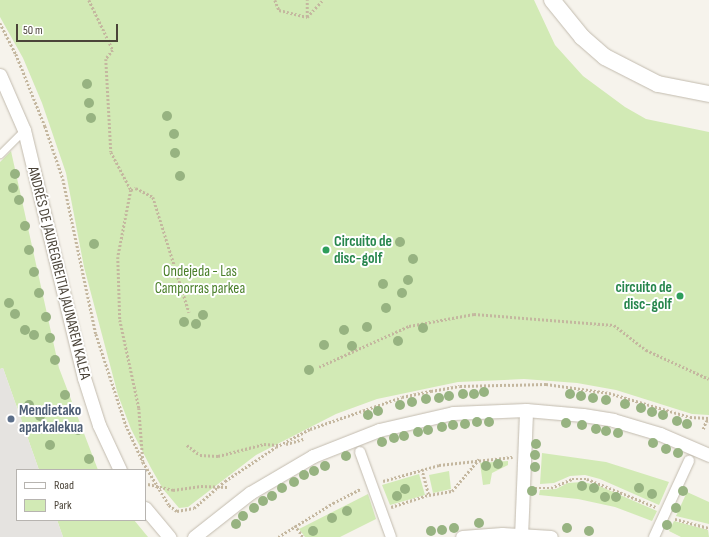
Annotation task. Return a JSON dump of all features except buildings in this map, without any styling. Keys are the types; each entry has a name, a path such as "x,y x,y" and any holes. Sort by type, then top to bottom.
{"street":[{"path":"552,0 582,37 605,57 658,84 709,94"},
{"name":"ANDRÉS DE JAUREGIBEITIA JAUNAREN KALEA","path":"0,75 24,130 84,378 99,425 120,469"},
{"path":"194,537 250,493 313,456 355,439 416,420 446,414 486,410 526,410 613,420 667,437 709,454"},
{"path":"521,536 526,410"},
{"path":"360,452 391,537"},
{"path":"654,537 689,461"},
{"path":"146,509 169,537"},
{"path":"462,537 551,537"}],"lane":[{"path":"0,154 24,130"}],"path":[{"path":"0,23 16,54 46,126 63,179 96,334 126,425 143,462 144,445 139,408 120,312 118,257 131,190 111,152 106,59 113,50 89,0"},
{"path":"275,0 280,10 307,17"},
{"path":"307,0 307,17"},
{"path":"307,17 323,0"},
{"path":"131,190 136,188 153,197 189,312"},
{"path":"319,367 409,326 474,314 614,326 646,350 709,379"},
{"path":"703,429 706,421 709,420"},
{"path":"187,445 200,455 218,456 264,444 280,445 302,440"},
{"path":"278,537 295,525 372,484 422,469 480,459 513,457"},
{"path":"381,510 429,495 452,492 480,459"},
{"path":"422,469 429,495"},
{"path":"534,488 551,488 572,479 587,479 665,513 709,528"},
{"path":"148,484 173,490 201,486 227,487"},
{"path":"295,525 303,537"}],"green space":[{"name":"Ondejeda - Las Camporras parkea","path":"0,0 534,0 555,45 583,76 625,107 646,119 709,132 709,415 692,414 616,390 577,383 524,379 458,382 377,399 336,414 256,455 188,507 179,508 163,489 151,468 131,429 118,395 84,267 66,173 42,103 23,58 0,17"},
{"path":"11,151 59,368 98,469 39,469 3,368 0,369 0,162"},
{"path":"542,453 606,462 669,482 659,505 600,479 585,475 570,476 554,483 540,484"},
{"path":"508,461 508,465 492,473 490,484 483,485 480,463"},
{"path":"449,471 451,489 433,493 429,475"},
{"path":"419,474 425,495 390,505 382,485"},
{"path":"582,482 597,485 657,511 652,521 615,507 578,499 539,495 540,490 556,489 568,483"},
{"path":"687,492 709,502 709,524 676,516"},
{"path":"368,494 376,519 340,537 305,537 299,529"},
{"path":"57,521 135,521 148,537 63,537"},
{"path":"674,521 708,530 709,537 681,537 669,531"}],"shaded area":[{"name":"Mendietako aparkalekua","path":"3,368 39,469 16,469 16,521 57,521 63,537 0,537 0,369"}],"place":[{"name":"Circuito de disc-golf","path":"326,250"},
{"name":"circuito de disc-golf","path":"680,296"},
{"name":"Mendietako aparkalekua","path":"11,419"}]}
